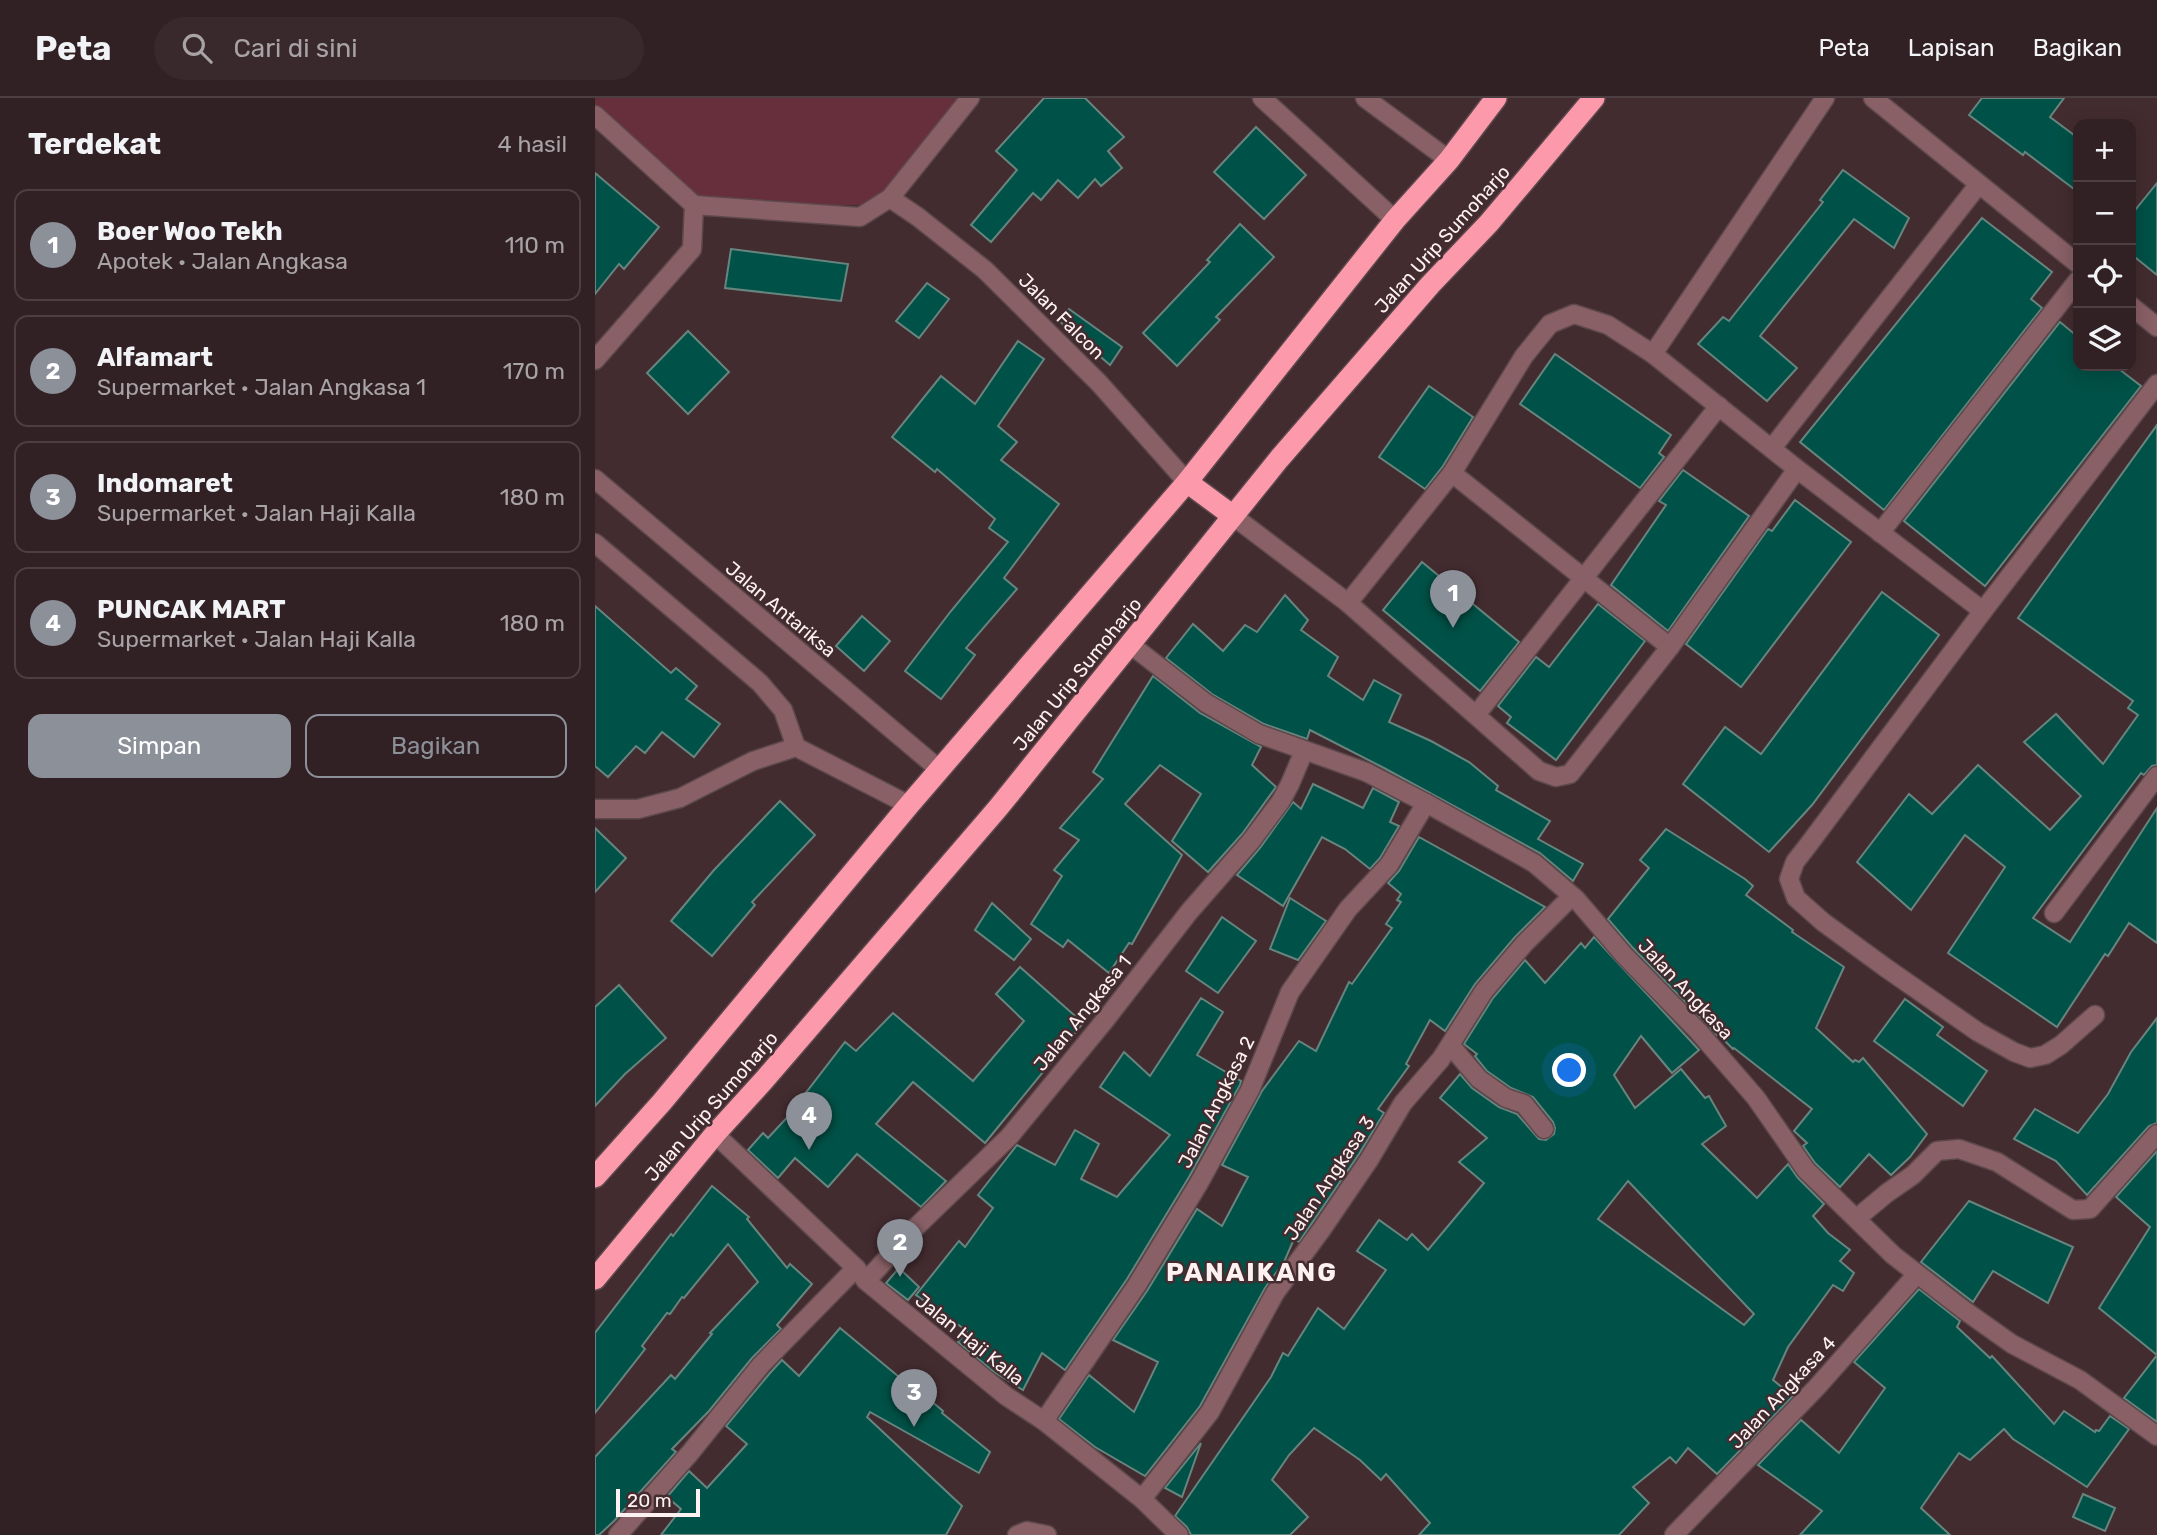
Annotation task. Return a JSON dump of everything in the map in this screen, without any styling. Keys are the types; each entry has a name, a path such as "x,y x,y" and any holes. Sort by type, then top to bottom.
{"highway":[{"name":"Jalan Urip Sumoharjo","path":"595,1177 662,1102 909,805 1187,482 1395,220 1449,160 1496,98"},
{"name":"Jalan Urip Sumoharjo","path":"595,1279 715,1134 964,849 1288,449 1430,285 1489,223 1594,98"},
{"path":"1187,482 1233,516"}],"street":[{"path":"595,115 694,205 860,217 891,198 970,98"},
{"path":"1262,98 1395,220"},
{"path":"1365,98 1449,160"},
{"path":"1654,354 1825,98"},
{"path":"1873,98 2073,260"},
{"path":"1772,448 1979,184"},
{"name":"Jalan Falcon","path":"891,198 985,270 1099,383 1187,482"},
{"path":"595,360 692,249 694,205"},
{"path":"1880,533 2073,286"},
{"path":"2133,308 2157,327"},
{"path":"1348,603 1452,473 1524,356 1550,324 1574,314 1608,325 1654,354 1797,469 1983,611"},
{"path":"2095,1015 2061,1045 2045,1055 2030,1058 2014,1052 1978,1032 1823,922 1796,898 1789,879 1795,862 2157,384"},
{"path":"1476,715 1719,406"},
{"path":"1233,516 1348,603 1539,771 1556,778 1570,774 1670,647 1797,469"},
{"path":"1452,473 1670,647"},
{"name":"Jalan Antariksa","path":"595,479 940,771"},
{"path":"595,543 760,683 783,710 796,747 909,805"},
{"name":"Jalan Angkasa","path":"1131,645 1206,703 1259,734 1366,772 1534,863 1571,896 1698,1031 1756,1098 1806,1170 1893,1255 2012,1344 2080,1380 2157,1436"},
{"path":"595,809 638,809 680,798 753,761 796,747"},
{"name":"Jalan Angkasa 1","path":"618,1535 761,1366 915,1228 1018,1126 1189,912 1251,841 1281,801 1304,751"},
{"path":"2055,913 2157,776"},
{"name":"Jalan Angkasa 2","path":"1044,1421 1137,1285 1199,1183 1250,1090 1290,992 1349,909 1389,865 1426,803"},
{"name":"Jalan Angkasa 3","path":"1142,1500 1210,1412 1275,1293 1346,1195 1403,1103 1451,1046 1484,991 1539,927 1571,896"},
{"path":"1451,1046 1479,1079 1506,1098 1524,1104 1544,1129"},
{"name":"Jalan Haji Kalla","path":"715,1134 861,1274 1006,1396 1044,1421 1142,1500 1179,1535"},
{"path":"1857,1218 1913,1175 1937,1151 1959,1149 1997,1162 2073,1210 2090,1209 2157,1134"},
{"name":"Jalan Angkasa 4","path":"1674,1535 1817,1387 1917,1274"},
{"path":"1017,1535 1027,1531 1047,1535"}],"shaded area":[{"path":"595,98 959,98 876,205 700,205 595,106"}],"building":[{"path":"1044,98 1085,98 1124,137 1108,151 1122,168 1101,186 1095,179 1078,198 1058,180 1041,200 1033,193 991,242 971,225 1017,170 996,151"},
{"path":"1982,98 2064,98 2050,117 2073,134 2073,188 2025,152 2023,155 1969,115"},
{"path":"1256,127 1306,175 1264,219 1214,172"},
{"path":"1843,170 1909,218 1894,248 1854,219 1760,336 1797,368 1767,401 1698,344 1723,317 1729,321 1823,202 1820,200"},
{"path":"595,173 659,227 624,269 619,264 595,294"},
{"path":"2157,183 2157,275 2136,258 2136,209"},
{"path":"1982,218 2052,272 2031,299 2042,308 1884,510 1800,442"},
{"path":"1240,224 1274,257 1216,317 1220,320 1177,366 1143,333 1210,262 1207,260"},
{"path":"731,249 848,264 841,301 725,288"},
{"path":"927,283 949,299 919,338 896,321"},
{"path":"1069,309 1122,347 1110,365 1059,321"},
{"path":"2060,322 2073,333 2073,371 2122,371 2141,386 1985,586 1904,521"},
{"path":"688,331 729,372 688,414 647,373"},
{"path":"1018,341 1044,359 998,426 1017,442 1001,460 1059,504 1004,578 1017,589 966,648 975,655 941,699 905,671 1008,542 989,528 995,519 937,469 935,472 892,437 941,376 975,404"},
{"path":"1555,354 1671,435 1659,453 1664,457 1640,488 1520,404"},
{"path":"1429,386 1473,417 1443,466 1425,489 1379,457"},
{"path":"2157,425 2157,765 2152,766 2144,775 2141,773 2033,918 2070,942 2157,808 2157,943 2129,923 2057,1027 1948,953 2005,867 1965,835 1911,910 1857,862 1909,794 1932,814 1978,765 2050,830 2081,796 2024,742 2056,714 2103,764 2138,715 2128,708 2133,701 2018,618"},
{"path":"1683,470 1749,516 1668,631 1611,585 1666,505 1659,501"},
{"path":"1795,500 1851,542 1741,687 1686,644 1768,529 1772,531"},
{"path":"1422,562 1519,642 1480,691 1383,610"},
{"path":"1882,592 1939,635 1812,805 1769,852 1683,784 1725,727 1761,754"},
{"path":"1285,595 1308,620 1301,630 1338,657 1328,676 1363,700 1374,680 1401,695 1389,722 1469,762 1498,786 1496,790 1550,821 1538,839 1583,864 1573,881 1540,853 1310,730 1307,739 1264,724 1212,694 1166,658 1193,624 1223,651 1245,625 1257,632"},
{"path":"1598,604 1645,641 1556,760 1507,723 1511,717 1498,706 1536,657 1549,667"},
{"path":"595,606 671,673 676,668 697,686 686,699 720,724 694,757 662,732 645,753 636,746 608,777 595,766"},
{"path":"862,616 890,641 864,671 836,646"},
{"path":"1153,676 1200,713 1261,747 1252,765 1276,787 1242,834 1208,872 1172,841 1201,794 1160,765 1125,804 1182,855 1132,944 1129,943 1109,973 1068,940 1063,947 1031,924 1062,876 1054,870 1079,840 1060,828 1103,779 1093,772"},
{"path":"1313,784 1363,808 1373,788 1399,802 1390,822 1399,826 1380,858 1370,869 1345,849 1322,837 1283,906 1237,875 1293,802 1301,809"},
{"path":"780,801 815,835 752,902 755,905 712,956 671,921 714,870"},
{"path":"595,828 626,858 595,892"},
{"path":"1666,829 1745,879 1753,886 1746,895 1793,930 1792,932 1844,967 1816,1028 1853,1062 1859,1062 1863,1058 1927,1134 1910,1157 1891,1175 1869,1154 1840,1187 1815,1163 1803,1146 1807,1143 1794,1131 1812,1109 1717,1035 1608,919 1649,868 1640,860"},
{"path":"1419,837 1545,907 1475,984 1445,1031 1430,1020 1406,1064 1409,1066 1378,1109 1384,1113 1359,1154 1299,1242 1294,1239 1284,1262 1265,1288 1200,1406 1145,1476 1095,1447 1059,1419 1089,1375 1134,1412 1158,1362 1113,1340 1147,1291 1197,1209 1222,1226 1248,1177 1222,1165 1262,1091 1299,1041 1316,1051 1349,982 1352,984 1392,928 1386,924 1401,902 1397,900 1401,894 1388,883 1399,871"},
{"path":"1290,898 1326,921 1298,960 1270,949"},
{"path":"992,903 1031,939 1014,960 975,930"},
{"path":"1222,917 1256,941 1218,993 1186,971"},
{"path":"1594,937 1699,1050 1672,1073 1641,1036 1614,1075 1635,1108 1681,1069 1705,1098 1709,1096 1726,1126 1702,1144 1757,1198 1788,1164 1824,1204 1813,1216 1828,1233 1850,1250 1840,1261 1854,1273 1843,1291 1833,1285 1788,1347 1773,1380 1793,1396 1717,1474 1688,1448 1676,1463 1670,1457 1633,1487 1649,1503 1619,1535 1419,1535 1430,1523 1386,1474 1381,1480 1360,1460 1314,1428 1289,1455 1272,1480 1308,1517 1290,1535 1191,1535 1175,1516 1271,1377 1283,1353 1288,1356 1318,1308 1344,1329 1386,1270 1357,1251 1379,1220 1407,1240 1412,1234 1428,1250 1484,1183 1459,1162 1487,1138 1440,1098 1460,1074 1472,1088 1499,1107 1517,1114 1539,1139 1546,1140 1554,1134 1553,1122 1533,1097 1511,1088 1487,1071 1475,1056 1477,1054 1464,1044 1493,998 1525,960 1545,983 1581,943 1585,948","holes":["1628,1181 1754,1314 1744,1325 1598,1219"]},
{"path":"1020,967 1083,1023 985,1143 913,1082 876,1124 946,1181 921,1207 857,1154 828,1187 795,1158 778,1178 748,1150 763,1133 768,1138 807,1096 805,1094 845,1042 856,1051 893,1013 973,1081 1024,1021 996,994"},
{"path":"619,985 666,1038 625,1074 595,1106 595,1007"},
{"path":"1201,998 1223,1012 1197,1055 1241,1081 1240,1085 1189,1177 1127,1279 1065,1370 1042,1353 1023,1390 994,1372 958,1342 967,1331 916,1295 959,1241 965,1247 993,1208 978,1195 1017,1145 1055,1165 1075,1130 1099,1144 1081,1179 1117,1197 1170,1135 1100,1087 1124,1052 1150,1076"},
{"path":"1905,999 1943,1027 1937,1035 1987,1071 1963,1106 1874,1041"},
{"path":"2157,1018 2157,1123 2149,1126 2087,1195 2056,1161 2014,1139 2035,1109 2078,1133 2108,1094 2131,1052"},
{"path":"2157,1151 2157,1355 2099,1308 2150,1227 2116,1197"},
{"path":"712,1186 749,1217 747,1219 787,1268 790,1264 812,1284 777,1325 781,1329 672,1449 676,1452 614,1521 599,1535 595,1535 595,1457 671,1375 675,1379 712,1334 710,1333 758,1282 728,1244 670,1314 667,1313 642,1346 645,1349 595,1413 595,1333 671,1234 673,1236"},
{"path":"1969,1201 2073,1247 2048,1303 1993,1271 1973,1302 1921,1262"},
{"path":"899,1268 919,1287 908,1300 886,1283"},
{"path":"1919,1289 1960,1321 1957,1327 1990,1358 1992,1356 2054,1424 2064,1411 2095,1432 2099,1431 2110,1416 2129,1429 2087,1487 2013,1439 2004,1429 1970,1460 1959,1453 1921,1508 1950,1535 1800,1535 1822,1511 1758,1465 1801,1420 1839,1453 1885,1388 1854,1362"},
{"path":"840,1328 990,1452 979,1473 870,1412 867,1417 962,1506 946,1535 661,1535 681,1509 667,1497 689,1471 707,1488 747,1444 726,1426 770,1373 782,1360 799,1376"},
{"path":"2157,1355 2157,1422 2124,1398"},
{"path":"1201,1443 1182,1497 1165,1488"},
{"path":"2083,1494 2115,1508 2105,1531 2073,1517"}],"place":[{"name":"Boer Woo Tekh","path":"1453,628"},
{"name":"PUNCAK MART","path":"809,1150"},
{"name":"Alfamart","path":"900,1277"},
{"name":"Indomaret","path":"914,1427"}],"district":[{"name":"PANAIKANG","path":"1252,1272"}]}
